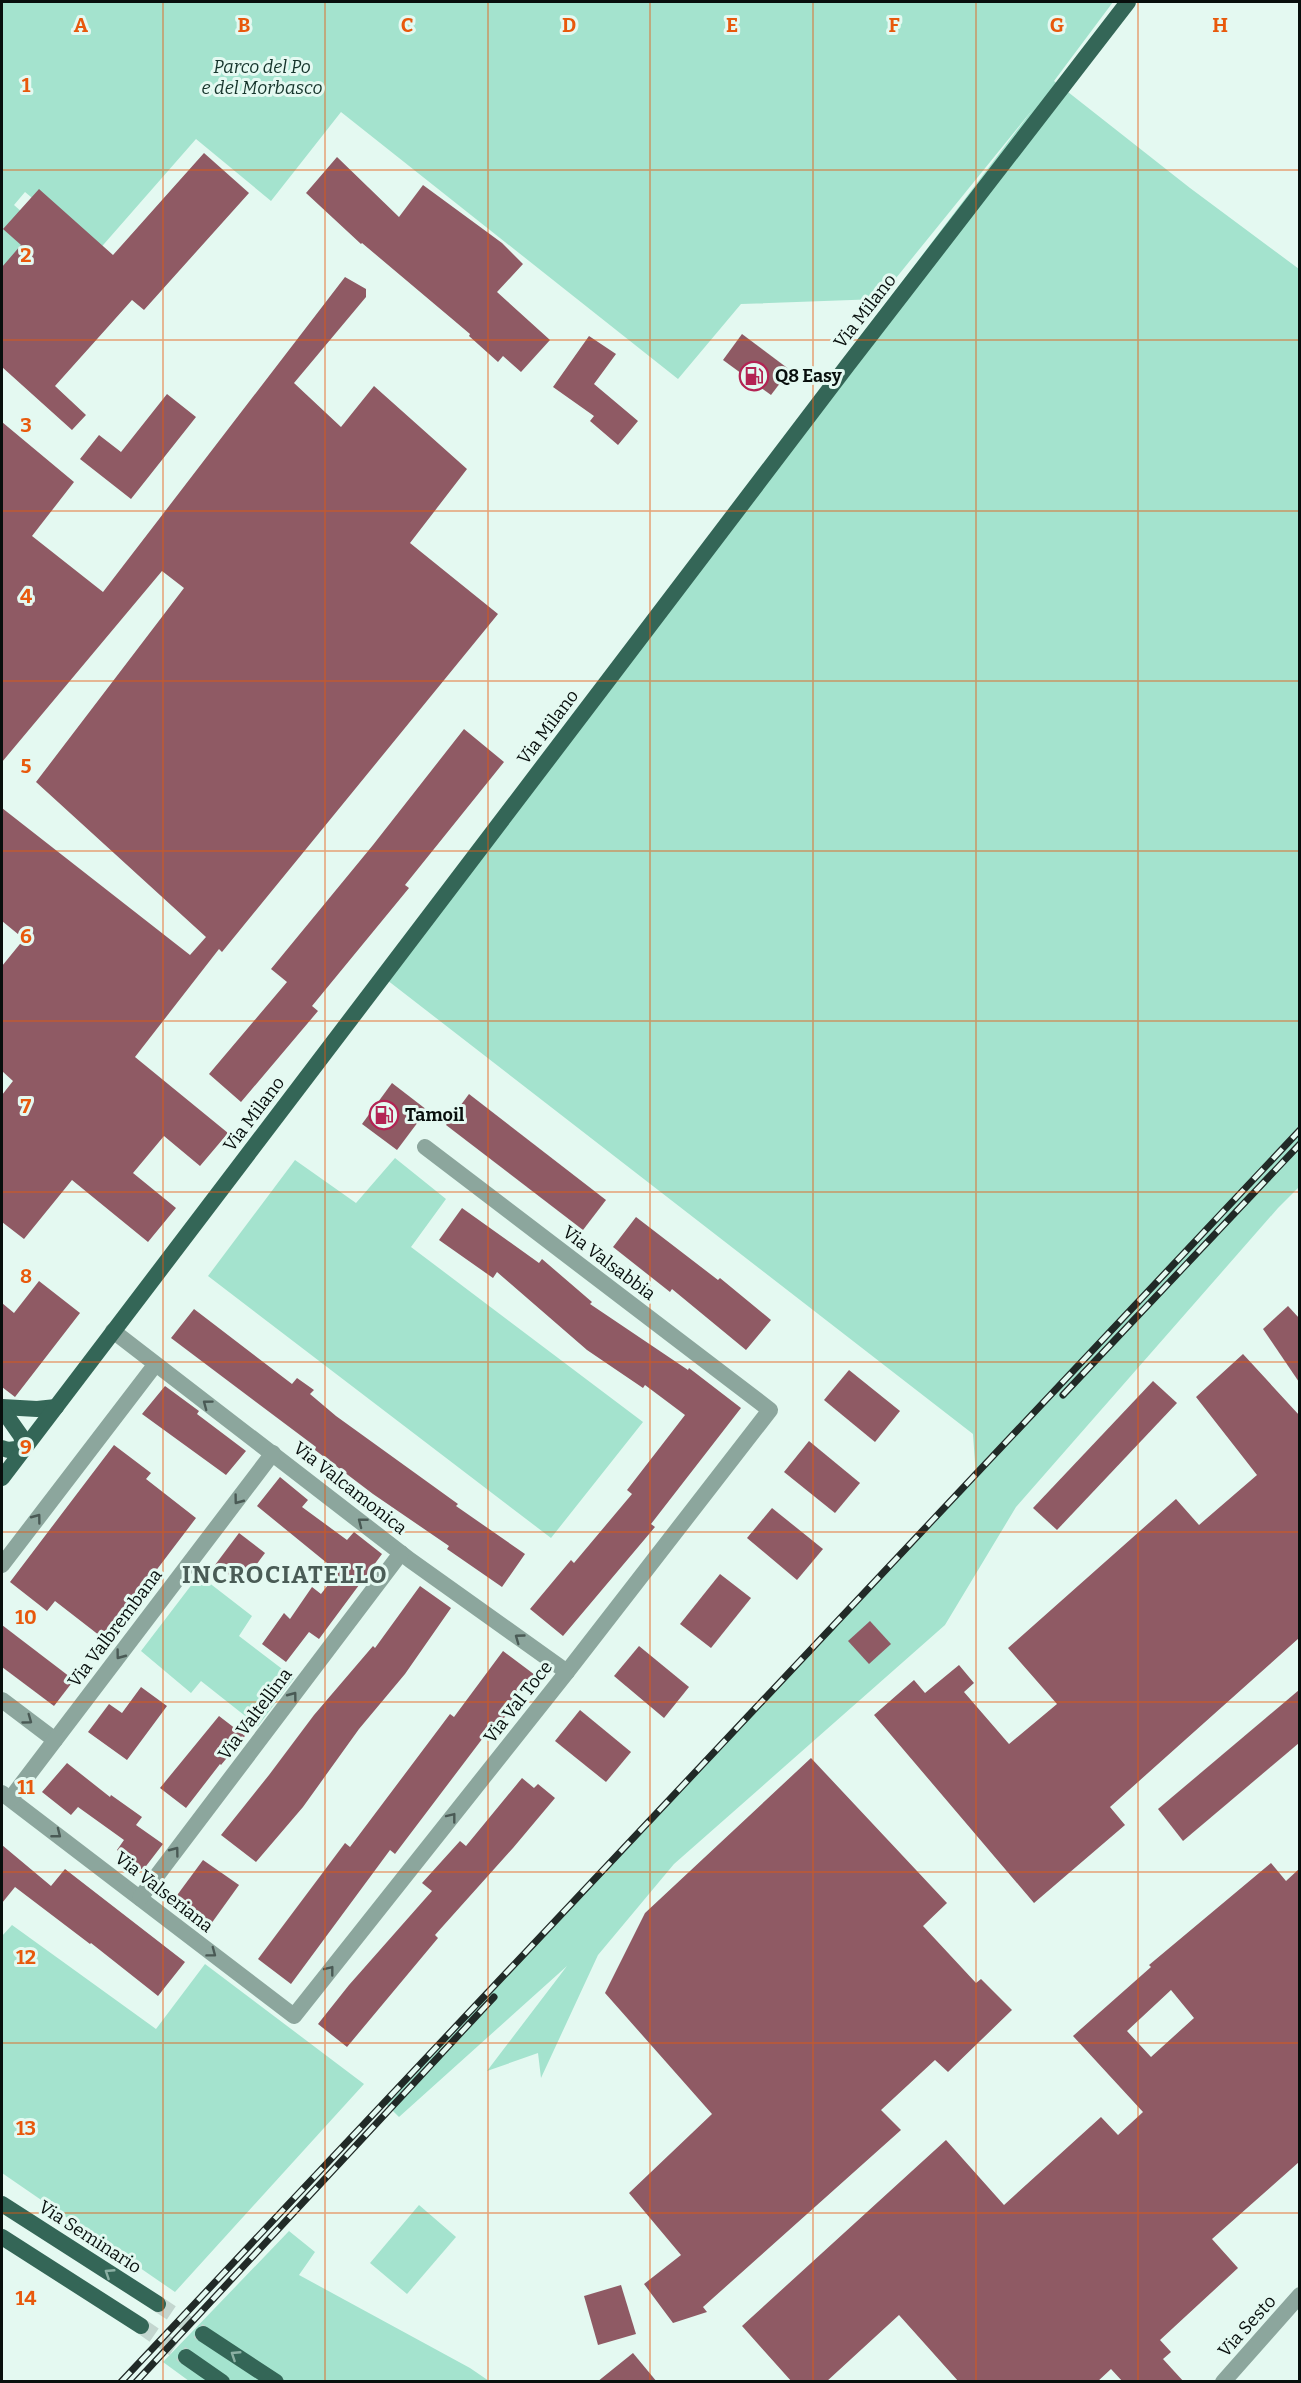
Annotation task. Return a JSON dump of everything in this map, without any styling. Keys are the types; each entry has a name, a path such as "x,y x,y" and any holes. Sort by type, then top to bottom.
{"main road":[{"name":"Via Milano","path":"2,1478 833,385 1128,2"},
{"path":"2,1408 56,1407"},
{"path":"2,1408 21,1436 24,1448 8,1450 2,1448"},
{"name":"Via Seminario","path":"2,2204 158,2304"},
{"path":"2,2237 141,2326"},
{"path":"203,2334 276,2382"},
{"path":"186,2357 222,2382"}],"street":[{"name":"Via Valsabbia","path":"424,1147 770,1410"},
{"name":"Via Valcamonica","path":"113,1331 154,1365 273,1453 401,1553 567,1672"},
{"path":"2,1565 154,1365"},
{"name":"Via Val Toce","path":"294,2016 567,1672 770,1410"},
{"name":"Via Valbrembana","path":"6,1795 55,1740 273,1453"},
{"name":"Via Valtellina","path":"140,1898 401,1553"},
{"path":"2,1700 55,1740"},
{"name":"Via Valseriana","path":"6,1795 294,2016"},
{"name":"Via Sesto","path":"1223,2382 1299,2295"}],"green space":[{"name":"Parco del Po e del Morbasco","path":"2,2 1113,2 1054,81 1190,188 1299,269 1299,1187 1278,1208 1016,1507 945,1625 674,1864 598,1955 541,2078 538,2053 487,2071 567,1966 399,2117 384,2102 976,1477 973,1434 378,973 1033,109 879,299 741,304 678,379 341,112 271,201 196,139 97,252 25,192 14,205 23,213 28,239 2,270"},
{"path":"395,1158 446,1199 411,1247 643,1422 551,1538 208,1276 295,1160 356,1203"},
{"path":"199,1575 252,1616 239,1636 294,1678 258,1726 201,1681 191,1693 141,1651"},
{"path":"12,1925 156,2029 205,1964 364,2084 175,2292 2,2173 2,1936"},
{"path":"419,2205 456,2237 407,2294 370,2263"},
{"path":"289,2231 315,2252 299,2275 470,2368 489,2381 189,2381 163,2362"}],"building":[{"path":"204,153 249,193 144,310 132,300 55,386 86,415 72,430 2,367 2,267 21,245 3,229 39,189 113,255"},
{"path":"337,157 399,217 423,185 502,243 523,264 497,292 550,340 521,372 503,356 498,362 469,336 470,334 361,244 306,193"},
{"path":"345,277 366,289 366,297 294,383 341,427 374,386 467,469 410,543 498,614 222,952 219,949 135,1057 228,1133 200,1166 164,1136 133,1173 176,1208 148,1242 72,1180 24,1239 2,1222 2,1095 13,1081 2,1071 2,966 24,939 2,921 2,808 190,955 206,937 36,782 184,588 162,571 2,762 2,422 74,482 32,536 103,592"},
{"path":"742,334 790,370 771,395 723,360"},
{"path":"589,336 616,354 594,384 638,421 618,445 590,421 594,416 553,387"},
{"path":"167,394 196,417 131,499 80,459 99,435 121,452"},
{"path":"464,729 504,762 405,885 409,888 312,1006 318,1011 241,1102 209,1074 287,982 271,969"},
{"path":"392,1083 427,1110 397,1150 362,1124"},
{"path":"469,1094 606,1200 583,1230 446,1125"},
{"path":"462,1208 539,1263 542,1259 592,1302 590,1304 688,1370 689,1368 741,1408 651,1524 655,1527 563,1636 530,1609 571,1560 574,1563 632,1494 627,1490 685,1415 645,1385 643,1388 587,1350 497,1272 493,1278 439,1240"},
{"path":"636,1217 718,1280 720,1278 771,1320 746,1350 672,1289 670,1292 613,1247"},
{"path":"39,1281 80,1313 15,1397 2,1387 2,1303 14,1313"},
{"path":"1288,1306 1299,1318 1299,1382 1263,1329"},
{"path":"194,1309 292,1384 297,1378 314,1390 310,1394 336,1416 458,1504 456,1506 525,1554 502,1587 447,1549 449,1546 373,1494 315,1450 316,1447 171,1338"},
{"path":"1243,1354 1299,1415 1299,1638 1110,1807 1125,1825 1034,1903 874,1715 914,1680 925,1693 959,1665 974,1683 964,1692 1009,1744 1057,1704 1008,1648 1176,1499 1199,1525 1257,1475 1196,1397"},
{"path":"849,1370 900,1411 875,1442 824,1400"},
{"path":"1153,1381 1177,1403 1057,1530 1033,1508"},
{"path":"165,1386 199,1411 197,1414 246,1451 226,1475 142,1414"},
{"path":"809,1441 860,1483 835,1513 784,1472"},
{"path":"114,1445 151,1473 146,1479 196,1518 104,1639 55,1601 47,1611 10,1582"},
{"path":"280,1477 308,1500 302,1507 347,1540 354,1532 382,1554 319,1639 309,1632 286,1662 262,1644 284,1613 290,1619 312,1587 321,1594 338,1572 257,1506"},
{"path":"772,1508 823,1549 797,1580 747,1538"},
{"path":"239,1533 265,1553 242,1584 215,1565"},
{"path":"720,1574 751,1598 711,1648 680,1624"},
{"path":"420,1586 451,1608 405,1674 359,1729 303,1807 256,1862 221,1835 314,1715 373,1646 375,1648"},
{"path":"870,1621 891,1644 869,1664 848,1641"},
{"path":"2,1625 74,1680 54,1706 2,1667"},
{"path":"639,1646 689,1687 664,1718 614,1676"},
{"path":"503,1651 535,1675 499,1725 495,1722 395,1854 390,1850 291,1984 258,1959 345,1843 350,1847 450,1714 454,1717"},
{"path":"141,1687 167,1706 127,1760 88,1732 109,1704 122,1713"},
{"path":"1299,1690 1299,1743 1183,1841 1158,1809"},
{"path":"580,1710 631,1752 606,1782 555,1741"},
{"path":"219,1716 245,1736 186,1808 160,1788"},
{"path":"811,1758 947,1903 923,1926 976,1983 981,1979 1012,2010 948,2072 935,2060 881,2110 901,2130 703,2307 707,2312 673,2323 644,2284 681,2255 629,2193 712,2114 605,1993 645,1913"},
{"path":"67,1763 110,1797 111,1795 142,1817 136,1825 163,1844 143,1870 117,1850 124,1840 78,1807 71,1815 42,1792"},
{"path":"522,1778 534,1788 538,1784 555,1798 435,1935 438,1938 347,2047 318,2024 349,1985 432,1891 422,1883 460,1841 466,1846"},
{"path":"2,1845 51,1886 65,1869 185,1962 158,1996 15,1887 2,1903"},
{"path":"203,1860 239,1885 211,1924 175,1898"},
{"path":"1271,1863 1286,1881 1299,1869 1299,2162 1212,2239 1238,2268 1160,2340 1171,2352 1163,2359 1184,2382 1123,2382 1111,2369 1097,2382 959,2382 899,2315 826,2382 792,2382 742,2326 946,2140 1004,2205 1101,2117 1118,2135 1143,2112 1073,2036 1151,1967 1149,1965","holes":["1171,1990 1194,2018 1151,2057 1127,2031"]},
{"path":"621,2285 636,2334 598,2345 584,2296"},
{"path":"633,2353 657,2382 597,2382"}],"tunnel":[{"path":"158,2304 203,2334"},
{"path":"141,2326 186,2357"}],"railway":[{"path":"121,2382 1300,1130"},
{"path":"1063,1395 1300,1144"},
{"path":"136,2382 494,1997"}],"place":[{"name":"Q8 Easy","path":"754,376"},
{"name":"Tamoil","path":"384,1115"}],"district":[{"name":"INCROCIATELLO","path":"285,1575"}]}
